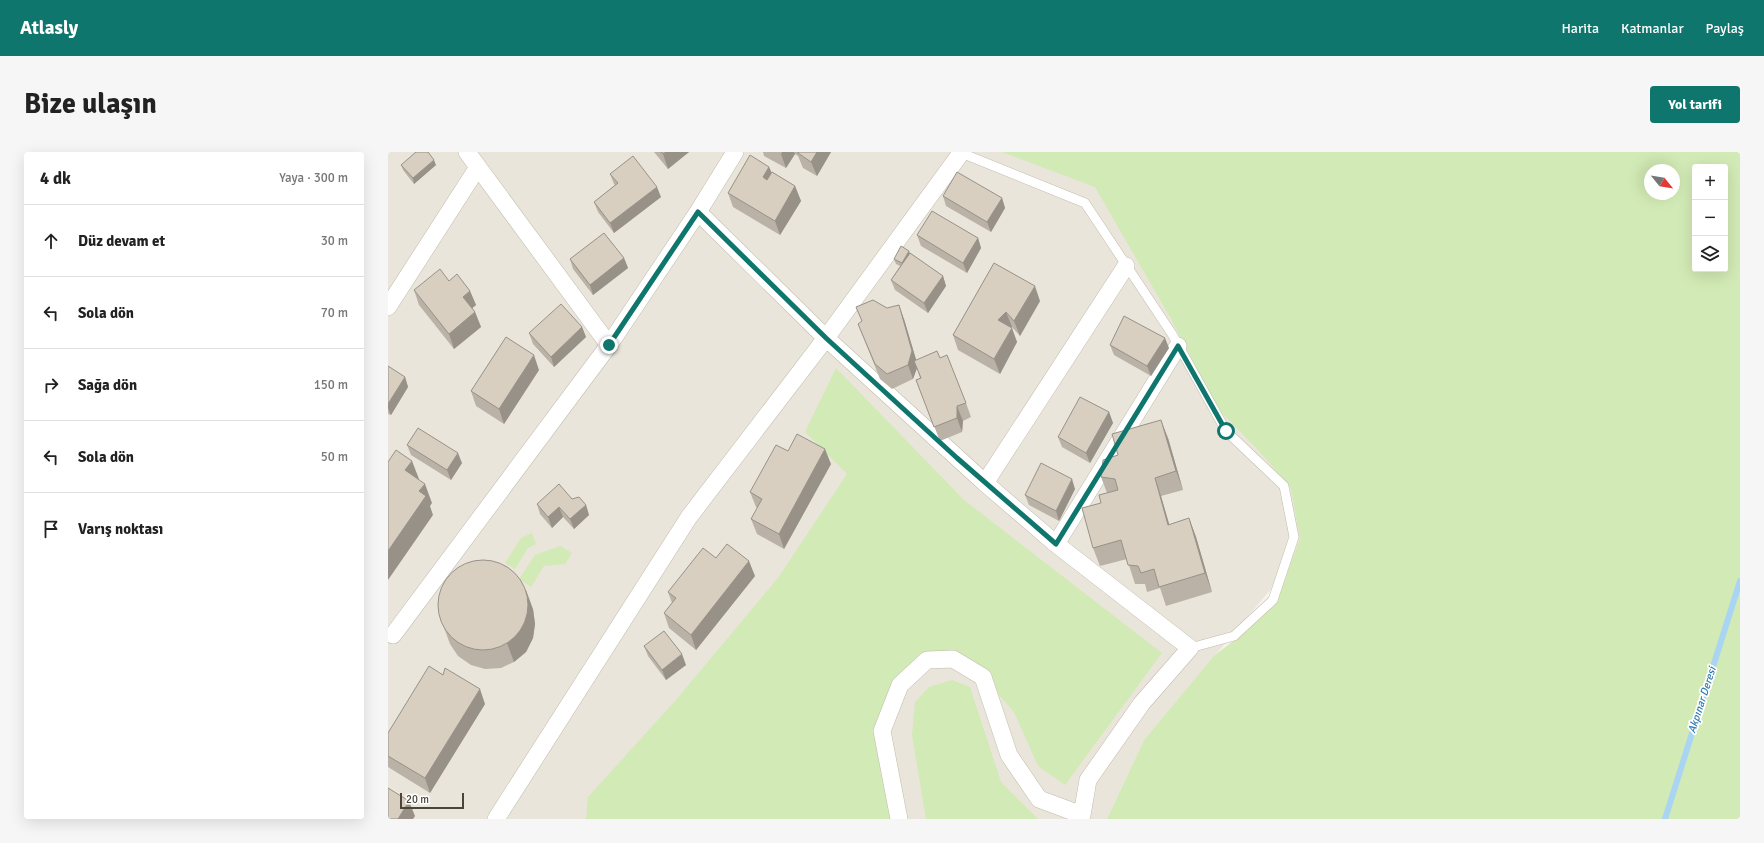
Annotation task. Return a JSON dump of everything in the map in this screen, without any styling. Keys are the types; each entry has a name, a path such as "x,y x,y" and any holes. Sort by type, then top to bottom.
{"street":[{"path":"467,152 609,345"},
{"path":"390,636 609,345 698,212 735,152"},
{"path":"496,819 689,517 826,338 960,152"},
{"path":"388,307 478,167"},
{"path":"698,212 826,338 985,483 1056,544 1190,648 1142,704 1088,780 1082,815 1039,799 1009,755 983,677 953,659 927,660 900,685 882,731 899,819"},
{"path":"985,483 1126,266"},
{"path":"1056,544 1178,346"}],"lane":[{"path":"960,152 1085,203 1178,346 1226,431 1284,486 1294,537 1272,600 1234,636 1190,648"}],"shaded area":[{"path":"388,152 1234,152 1339,508 1144,740 1107,819 388,819"}],"green space":[{"path":"1002,152 1740,152 1740,819 1107,819 1144,740 1214,656 1242,634 1276,602 1300,539 1291,488 1258,450 1218,409 1171,319 1095,187"},
{"path":"836,368 964,500 1162,653 1065,785 1038,766 1014,712 983,677 927,660 900,685 882,731 899,819 586,819 588,797 675,701 778,578 847,474 805,432"},
{"path":"532,533 536,544 528,548 515,569 505,563 521,538"},
{"path":"560,546 572,553 565,564 544,566 531,587 519,579 535,555"},
{"path":"952,680 970,687 1001,782 1038,819 926,819 912,735 915,702 929,687"}],"building":[{"path":"416,152 428,152 434,160 413,178 401,165"},
{"path":"798,152 817,152 811,162"},
{"path":"750,155 769,167 763,177 767,180 772,172 795,186 775,221 728,193"},
{"path":"633,156 657,187 610,223 594,202 618,183 610,174"},
{"path":"957,172 1002,198 987,222 943,196"},
{"path":"932,211 978,238 963,263 917,235"},
{"path":"604,233 624,258 590,285 570,259"},
{"path":"901,246 909,251 902,263 894,259"},
{"path":"910,253 943,276 924,303 891,280"},
{"path":"994,263 1035,286 1014,321 1006,312 998,320 1012,328 994,359 953,335"},
{"path":"440,269 449,281 457,274 470,291 463,297 475,312 449,334 414,290"},
{"path":"873,300 887,308 899,305 912,351 908,365 887,374 875,364 858,324 862,321 856,307"},
{"path":"561,304 582,327 551,357 529,333"},
{"path":"1124,316 1165,338 1147,366 1110,345"},
{"path":"506,337 534,355 499,409 471,391"},
{"path":"937,351 940,358 947,355 966,403 957,406 957,418 934,427 916,380 921,378 914,361"},
{"path":"388,366 405,377 388,404"},
{"path":"1080,397 1109,412 1086,453 1058,437"},
{"path":"1161,420 1176,471 1155,478 1168,525 1189,518 1205,573 1159,587 1154,569 1141,573 1138,566 1128,565 1121,540 1093,548 1082,508 1101,503 1099,495 1118,490 1115,479 1101,477 1103,460 1118,455 1112,434"},
{"path":"418,428 458,453 447,470 407,445"},
{"path":"797,434 825,449 779,534 751,519 762,499 750,492 776,445 788,451"},
{"path":"396,450 412,461 405,470 425,484 419,491 426,496 388,551 388,462"},
{"path":"1041,463 1072,479 1056,511 1025,495"},
{"path":"559,484 572,499 579,497 586,505 570,519 559,507 548,517 537,504"},
{"path":"727,544 749,561 691,635 664,613 676,598 668,592 703,548 716,558"},
{"path":"483,560 500,564 515,573 524,588 528,605 524,622 515,637 500,646 483,650 466,646 451,637 442,622 438,605 442,588 451,573 466,564"},
{"path":"664,631 682,654 662,670 644,646"},
{"path":"429,666 443,675 445,668 480,689 425,778 388,756 388,733"},
{"path":"388,788 409,801 398,819 388,819"}],"waterway":[{"name":"Akpınar Deresi","path":"1665,819 1740,581"}],"route":[{"path":"609,345 698,212 826,338 957,458 1056,544 1178,346 1226,431"}]}
